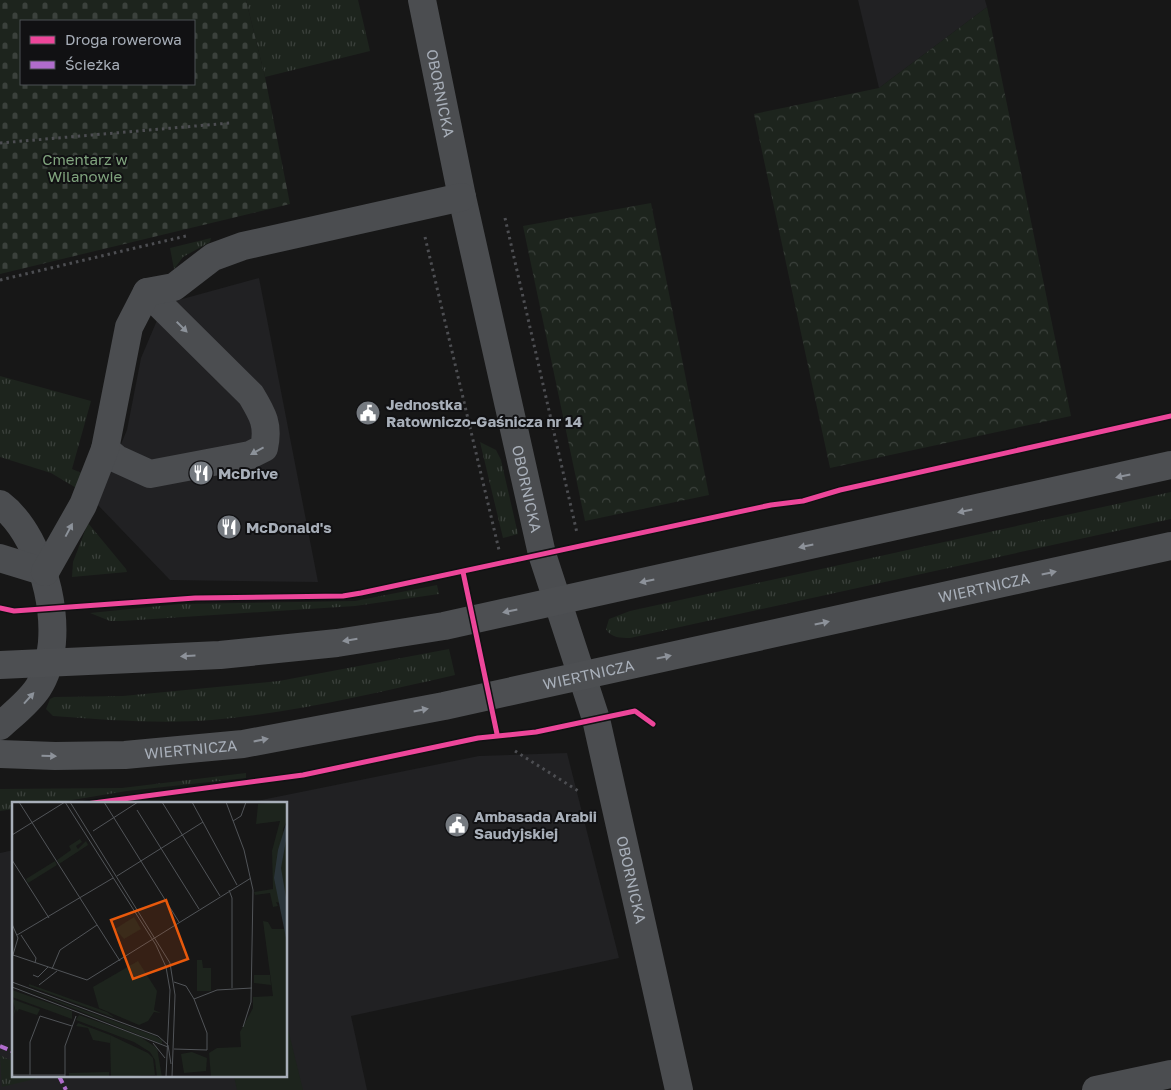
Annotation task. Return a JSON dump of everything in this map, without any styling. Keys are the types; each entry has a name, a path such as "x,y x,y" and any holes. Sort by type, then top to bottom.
{"main road":[{"path":"0,665 220,655 337,643 444,626 1171,465"},
{"name":"WIERTNICZA","path":"0,754 55,756 125,755 243,744 444,706 1171,546"}],"street":[{"name":"OBORNICKA","path":"422,0 462,197 542,554 596,719 679,1090"},
{"path":"147,292 174,286 213,257 243,246 462,197"},
{"path":"44,572 83,505 105,449 129,327 147,292"},
{"path":"105,449 117,459 150,474 250,456 264,448 267,432 263,415 251,395 147,292"},
{"path":"0,504 13,514 31,540 44,572 50,608 52,643 38,688 0,726"},
{"path":"0,558 44,572"},
{"path":"1096,1090 1171,1074"}],"path":[{"path":"0,143 230,123"},
{"path":"418,207 500,550"},
{"path":"505,218 578,533"},
{"path":"0,280 188,236"},
{"path":"515,751 586,795"}],"shaded area":[{"path":"858,0 985,0 987,7 879,88"},
{"path":"259,278 318,582 170,580 96,503 127,430 141,358 158,318 175,301"},
{"path":"567,753 619,958 351,1016 367,1090 0,1090 0,853 12,850 12,1078 288,1078 288,802 251,802 479,756"}],"green space":[{"name":"Cmentarz w Wilanowie","path":"0,0 246,0 265,77 290,204 0,274"},
{"path":"246,0 358,0 370,51 265,77"},
{"path":"987,7 1071,416 830,468 754,114 879,88"},
{"path":"651,203 709,495 585,521 523,226"},
{"path":"211,238 210,242 183,257 174,269 170,248"},
{"path":"0,376 91,401 72,469 84,474 78,489 51,473 0,457"},
{"path":"480,442 496,450 501,460 518,534 503,538"},
{"path":"1171,492 1171,519 630,638 613,636 606,629 609,619 630,611"},
{"path":"88,523 127,572 72,577 73,562"},
{"path":"437,585 439,594 355,606 122,621 110,621 90,613 180,604 355,601"},
{"path":"449,649 455,675 334,702 273,713 212,720 153,722 53,716 46,709 50,699 54,697 123,696 279,681"},
{"path":"246,773 246,778 127,791 60,802 12,802 12,809 0,811 0,789 122,788"},
{"path":"288,1029 303,1090 237,1090 234,1078 288,1078"},
{"path":"0,1055 12,1061 12,1078 39,1078 2,1087"}],"marked path":[{"path":"0,1046 12,1051"},
{"path":"60,1078 66,1090"}],"cycle path":[{"path":"0,608 14,611 195,598 343,596 771,505 803,501 840,490 1171,416"},
{"path":"463,572 497,734"},
{"path":"101,802 303,775 478,738 536,732 635,711 653,724"}],"place":[{"name":"Jednostka Ratowniczo-Gaśnicza nr 14","path":"368,413"},
{"name":"McDrive","path":"201,473"},
{"name":"McDonald's","path":"229,527"},
{"name":"Ambasada Arabii Saudyjskiej","path":"457,825"}]}
